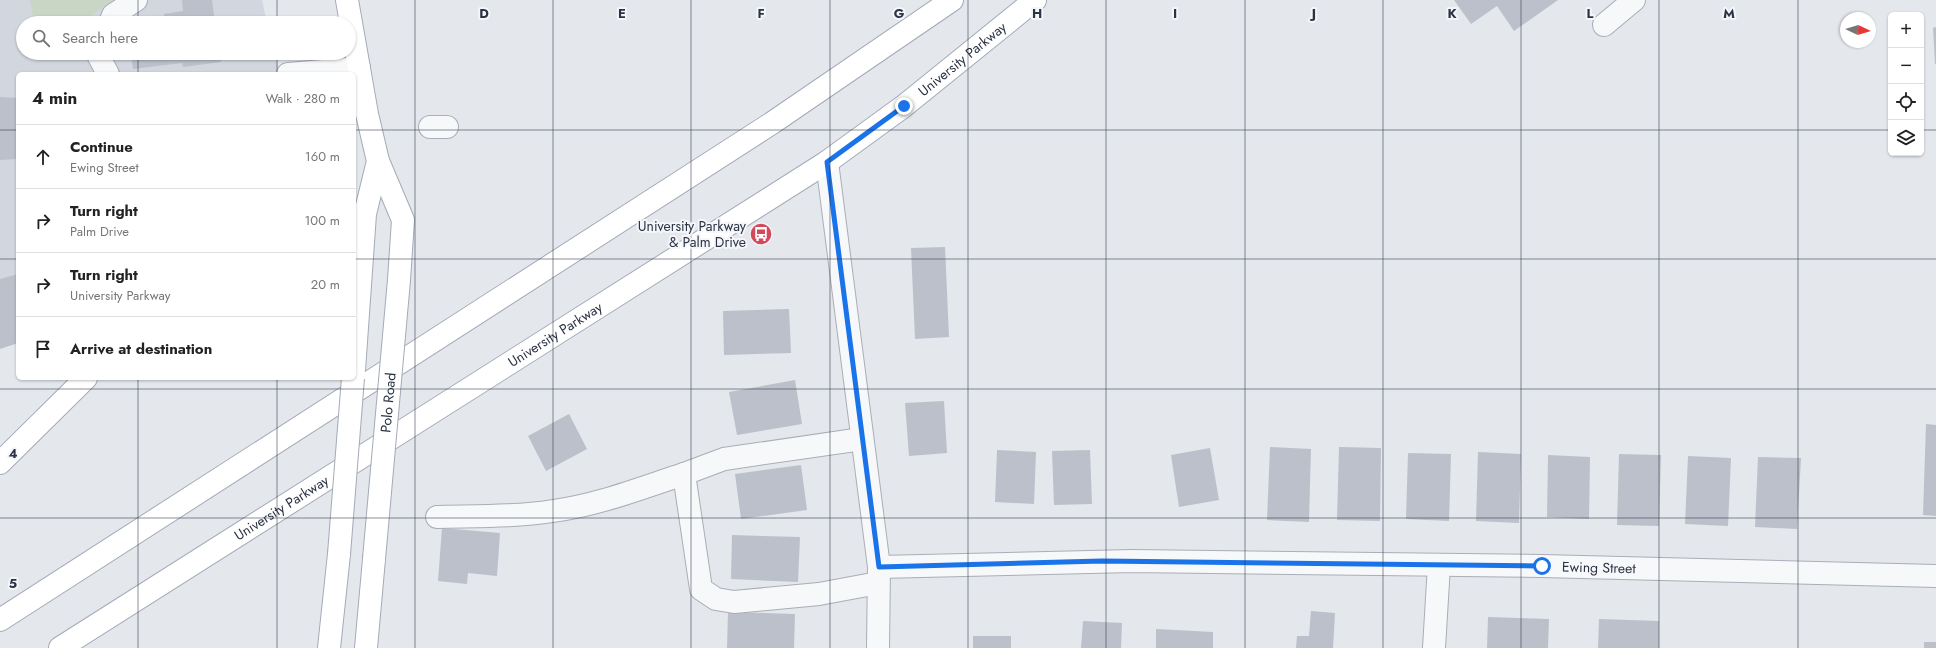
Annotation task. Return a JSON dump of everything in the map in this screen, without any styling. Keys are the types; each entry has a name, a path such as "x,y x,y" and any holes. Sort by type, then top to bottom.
{"main road":[{"name":"Polo Road","path":"347,0 350,16"},
{"path":"0,620 772,123 952,0"},
{"name":"University Parkway","path":"60,648 827,162 904,106 1035,0"},
{"name":"Polo Road","path":"356,51 359,68 360,119 403,220 400,280 366,648"},
{"name":"Polo Road","path":"356,347 362,279 365,214 378,161"},
{"path":"0,463 84,380"},
{"path":"329,648 339,554 353,380"}],"street":[{"path":"113,16 136,0"},
{"path":"1604,25 1634,0"},
{"path":"101,60 107,72"},
{"path":"312,72 359,68"},
{"path":"827,162 878,575 878,648"},
{"path":"437,517 507,516 553,511 613,498 724,459 862,439"},
{"name":"Ewing Street","path":"684,474 701,589 716,599 734,602 819,594 878,575 1102,561 1690,568 1936,576"},
{"path":"1434,648 1439,566"}],"shaded area":[{"path":"0,0 262,0 265,16 16,16 16,60 277,60 280,72 16,72 16,327 0,342"}],"green space":[{"path":"30,0 113,0 90,16 33,16"}],"building":[{"path":"182,0 212,0 214,16 164,16 164,14 183,11"},
{"path":"1454,0 1558,0 1514,31 1497,6 1471,24"},
{"path":"1936,27 1936,64 1935,64 1933,28"},
{"path":"132,60 221,60 221,62 183,67 182,63 133,69"},
{"path":"0,97 16,98 16,159 0,160"},
{"path":"945,247 949,337 915,339 911,248"},
{"path":"16,275 16,344 0,349 0,279"},
{"path":"789,309 791,353 724,355 723,311"},
{"path":"795,380 802,424 737,435 729,392"},
{"path":"944,401 947,453 909,456 905,403"},
{"path":"569,414 587,449 546,471 528,436"},
{"path":"1926,424 1936,425 1936,516 1923,515"},
{"path":"1270,447 1311,449 1309,522 1267,520"},
{"path":"1339,447 1381,448 1380,521 1337,520"},
{"path":"1210,448 1219,500 1179,507 1171,455"},
{"path":"997,450 1036,452 1034,504 995,502"},
{"path":"1090,450 1092,504 1054,505 1052,451"},
{"path":"1478,452 1521,454 1519,523 1476,521"},
{"path":"1408,453 1451,454 1449,521 1406,519"},
{"path":"1619,454 1661,455 1659,526 1617,525"},
{"path":"1548,455 1590,457 1589,519 1547,517"},
{"path":"1688,456 1731,458 1728,526 1685,524"},
{"path":"1758,457 1801,458 1797,529 1755,527"},
{"path":"801,465 807,510 741,519 735,474"},
{"path":"442,528 500,533 497,576 468,573 467,584 438,581"},
{"path":"732,535 800,537 798,582 731,579"},
{"path":"1311,611 1335,613 1333,648 1296,648 1297,636 1309,636"},
{"path":"728,612 795,614 794,648 727,648"},
{"path":"1488,617 1549,619 1548,648 1487,648"},
{"path":"1599,619 1659,621 1659,648 1598,648"},
{"path":"1083,621 1122,623 1121,648 1081,648"},
{"path":"1156,629 1213,632 1213,648 1156,648"},
{"path":"973,636 1011,636 1011,648 973,648"},
{"path":"1924,642 1936,642 1936,648 1924,648"}],"place":[{"name":"University Parkway & Palm Drive","path":"761,234"}],"route":[{"path":"904,106 827,162 879,567 1102,561 1542,566"}]}
